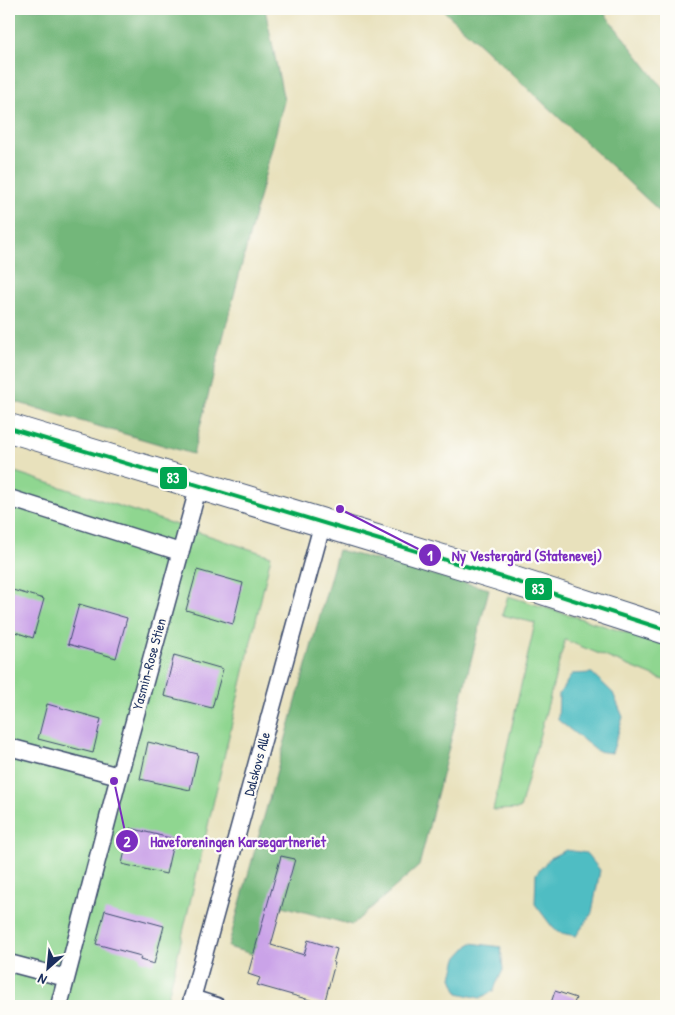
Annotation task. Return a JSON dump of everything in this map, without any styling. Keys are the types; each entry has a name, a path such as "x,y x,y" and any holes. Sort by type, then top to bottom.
{"street":[{"path":"9,428 502,577 666,630"}],"lane":[{"name":"Yasmin-Rose Stien","path":"59,1006 118,776 199,485"},
{"path":"9,498 180,552"},
{"name":"Dalskovs Alle","path":"191,1002 323,522"},
{"path":"9,747 118,776"},
{"path":"9,963 66,978"},
{"path":"191,1002 217,1006"}],"green space":[{"path":"9,9 265,9 284,101 193,454 9,400"},
{"path":"442,9 601,9 666,92 666,217"},
{"path":"9,470 271,556 166,1005 169,1006 9,1006"},
{"path":"338,550 489,589 419,866 352,925 283,906 252,954 228,947"},
{"path":"508,596 666,645 666,681 565,640 520,809 493,810 535,623 502,615"}],"water":[{"path":"592,673 613,693 623,717 612,753 597,751 558,720 559,694 572,674"},
{"path":"566,850 586,853 600,870 592,913 576,936 561,933 553,928 535,904 536,874 550,858"},
{"path":"471,943 501,947 503,970 493,991 480,998 458,993 452,978 457,958"}],"building":[{"path":"197,570 243,583 233,624 186,610"},
{"path":"9,589 44,599 33,638 9,630"},
{"path":"79,604 127,618 116,658 68,644"},
{"path":"174,655 223,669 212,708 164,696"},
{"path":"47,704 101,719 93,753 38,739"},
{"path":"148,742 198,754 190,790 140,779"},
{"path":"130,828 174,839 166,874 122,864"},
{"path":"281,856 295,859 271,945 304,955 308,940 337,949 324,1004 257,985 260,978 248,974"},
{"path":"105,910 164,926 154,964 140,960 141,956 96,944"},
{"path":"555,991 576,998 573,1006 550,1006"}],"transit line":[{"name":"83","path":"9,428 502,577 666,630"}],"place":[{"name":"Ny Vestergård (Statenevej)","path":"340,509"},
{"name":"Haveforeningen Karsegartneriet","path":"114,781"}]}
